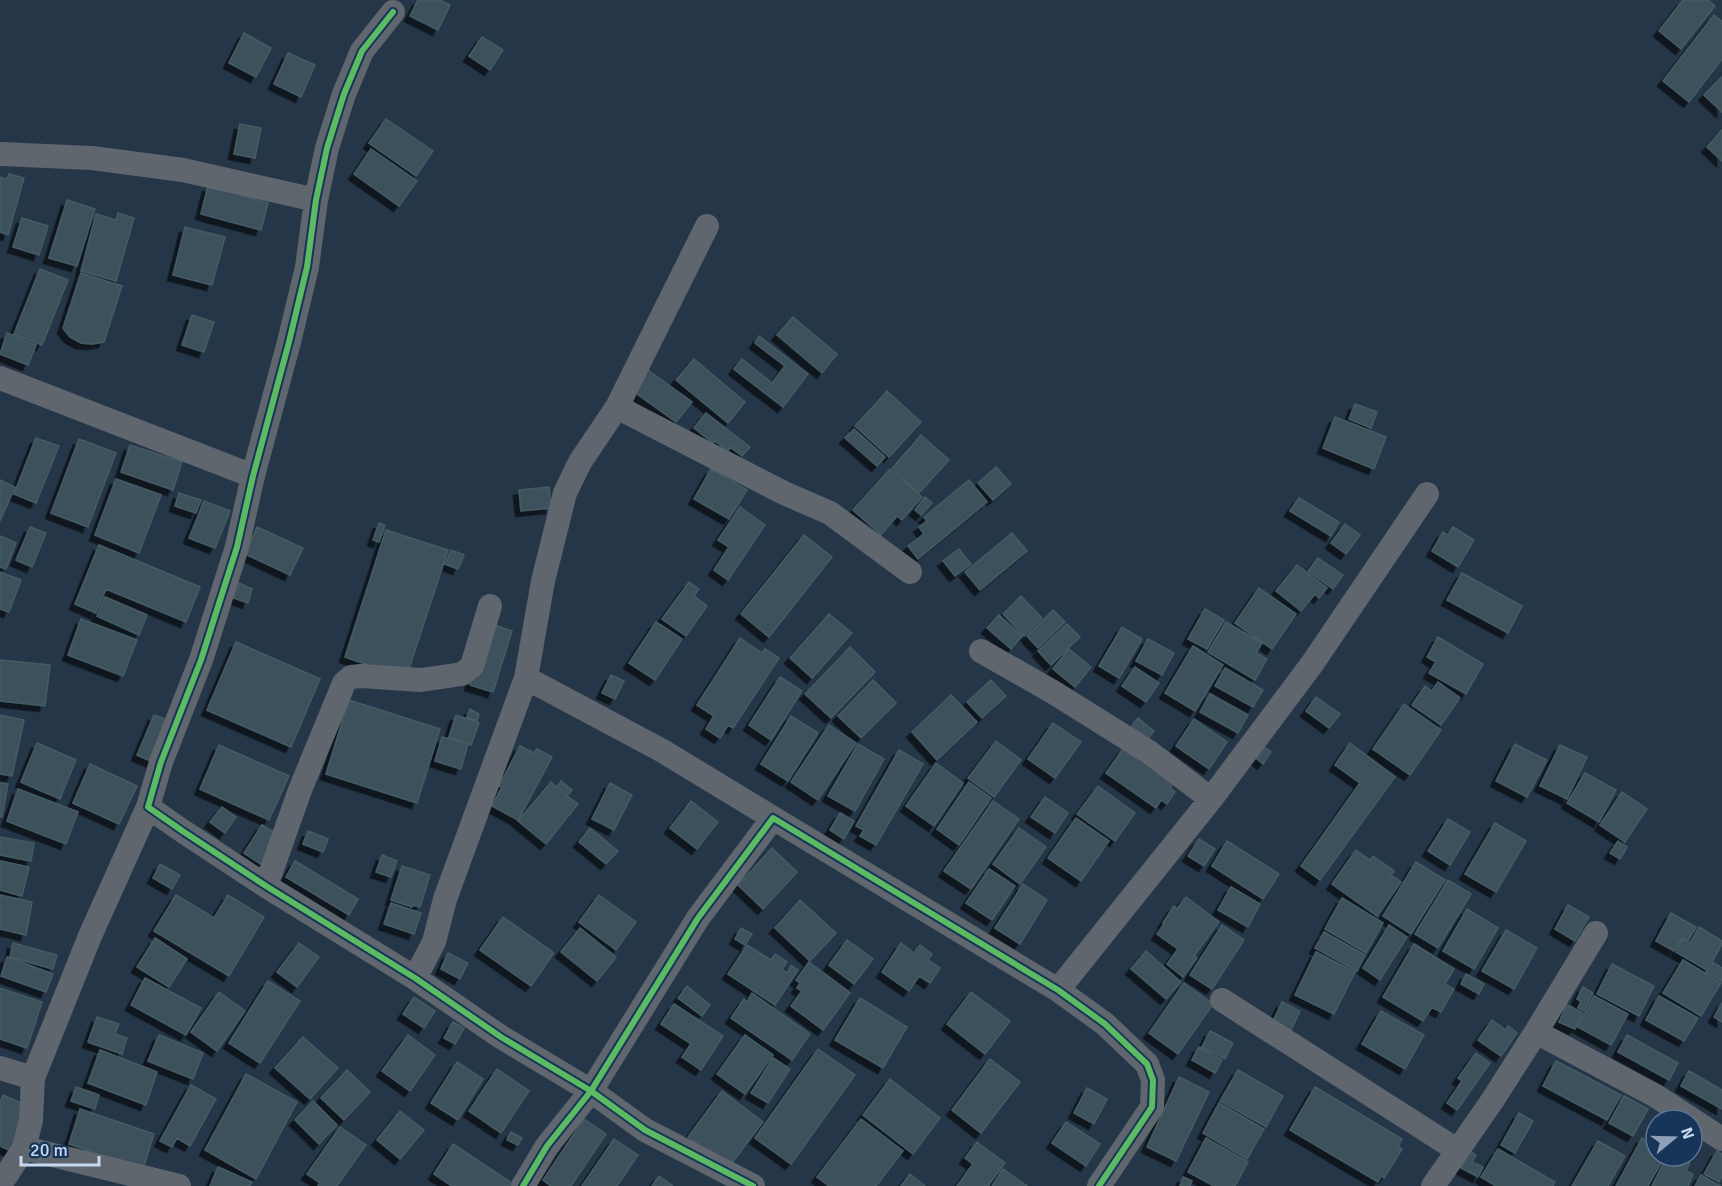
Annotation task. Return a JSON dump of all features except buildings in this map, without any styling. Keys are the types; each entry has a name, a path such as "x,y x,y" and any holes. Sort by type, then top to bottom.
{"street":[{"path":"0,1185 24,1148 31,1120 33,1078 90,936 148,807 161,762 201,660 237,547 253,476 289,342 307,267 316,200 327,148 344,94 362,51 393,12"},
{"path":"0,153 92,158 183,170 316,200"},
{"path":"415,978 434,942 445,899 526,678 543,581 565,493 580,462 617,407 707,226"},
{"path":"0,378 253,476"},
{"path":"617,407 784,493 830,513 910,572"},
{"path":"1058,990 1211,799 1312,664 1427,494"},
{"path":"266,886 300,790 344,683 351,677 362,676 421,680 462,674 472,666 490,606"},
{"path":"981,651 1053,692 1149,752 1211,799"},
{"path":"526,678 662,750 1058,990 1105,1024 1129,1045 1147,1064 1154,1080 1152,1107 1099,1186"},
{"path":"148,807 266,886 591,1091 645,1130 753,1186"},
{"path":"523,1186 547,1146 591,1091 698,918 773,818"},
{"path":"1433,1186 1492,1101 1596,933"},
{"path":"1222,1000 1457,1150"},
{"path":"1536,1032 1656,1096 1722,1139"},
{"path":"0,1068 33,1078"},
{"path":"24,1148 179,1186"}],"cycle path":[{"path":"393,12 362,51 344,94 327,148 316,200 307,267 237,547 201,660 161,762 148,807 266,886 415,978 501,1037 591,1091 645,1130 753,1186"},
{"path":"523,1186 547,1146 591,1091 698,918 773,818 1058,990 1105,1024 1147,1064 1153,1080 1152,1107 1099,1186"}]}
